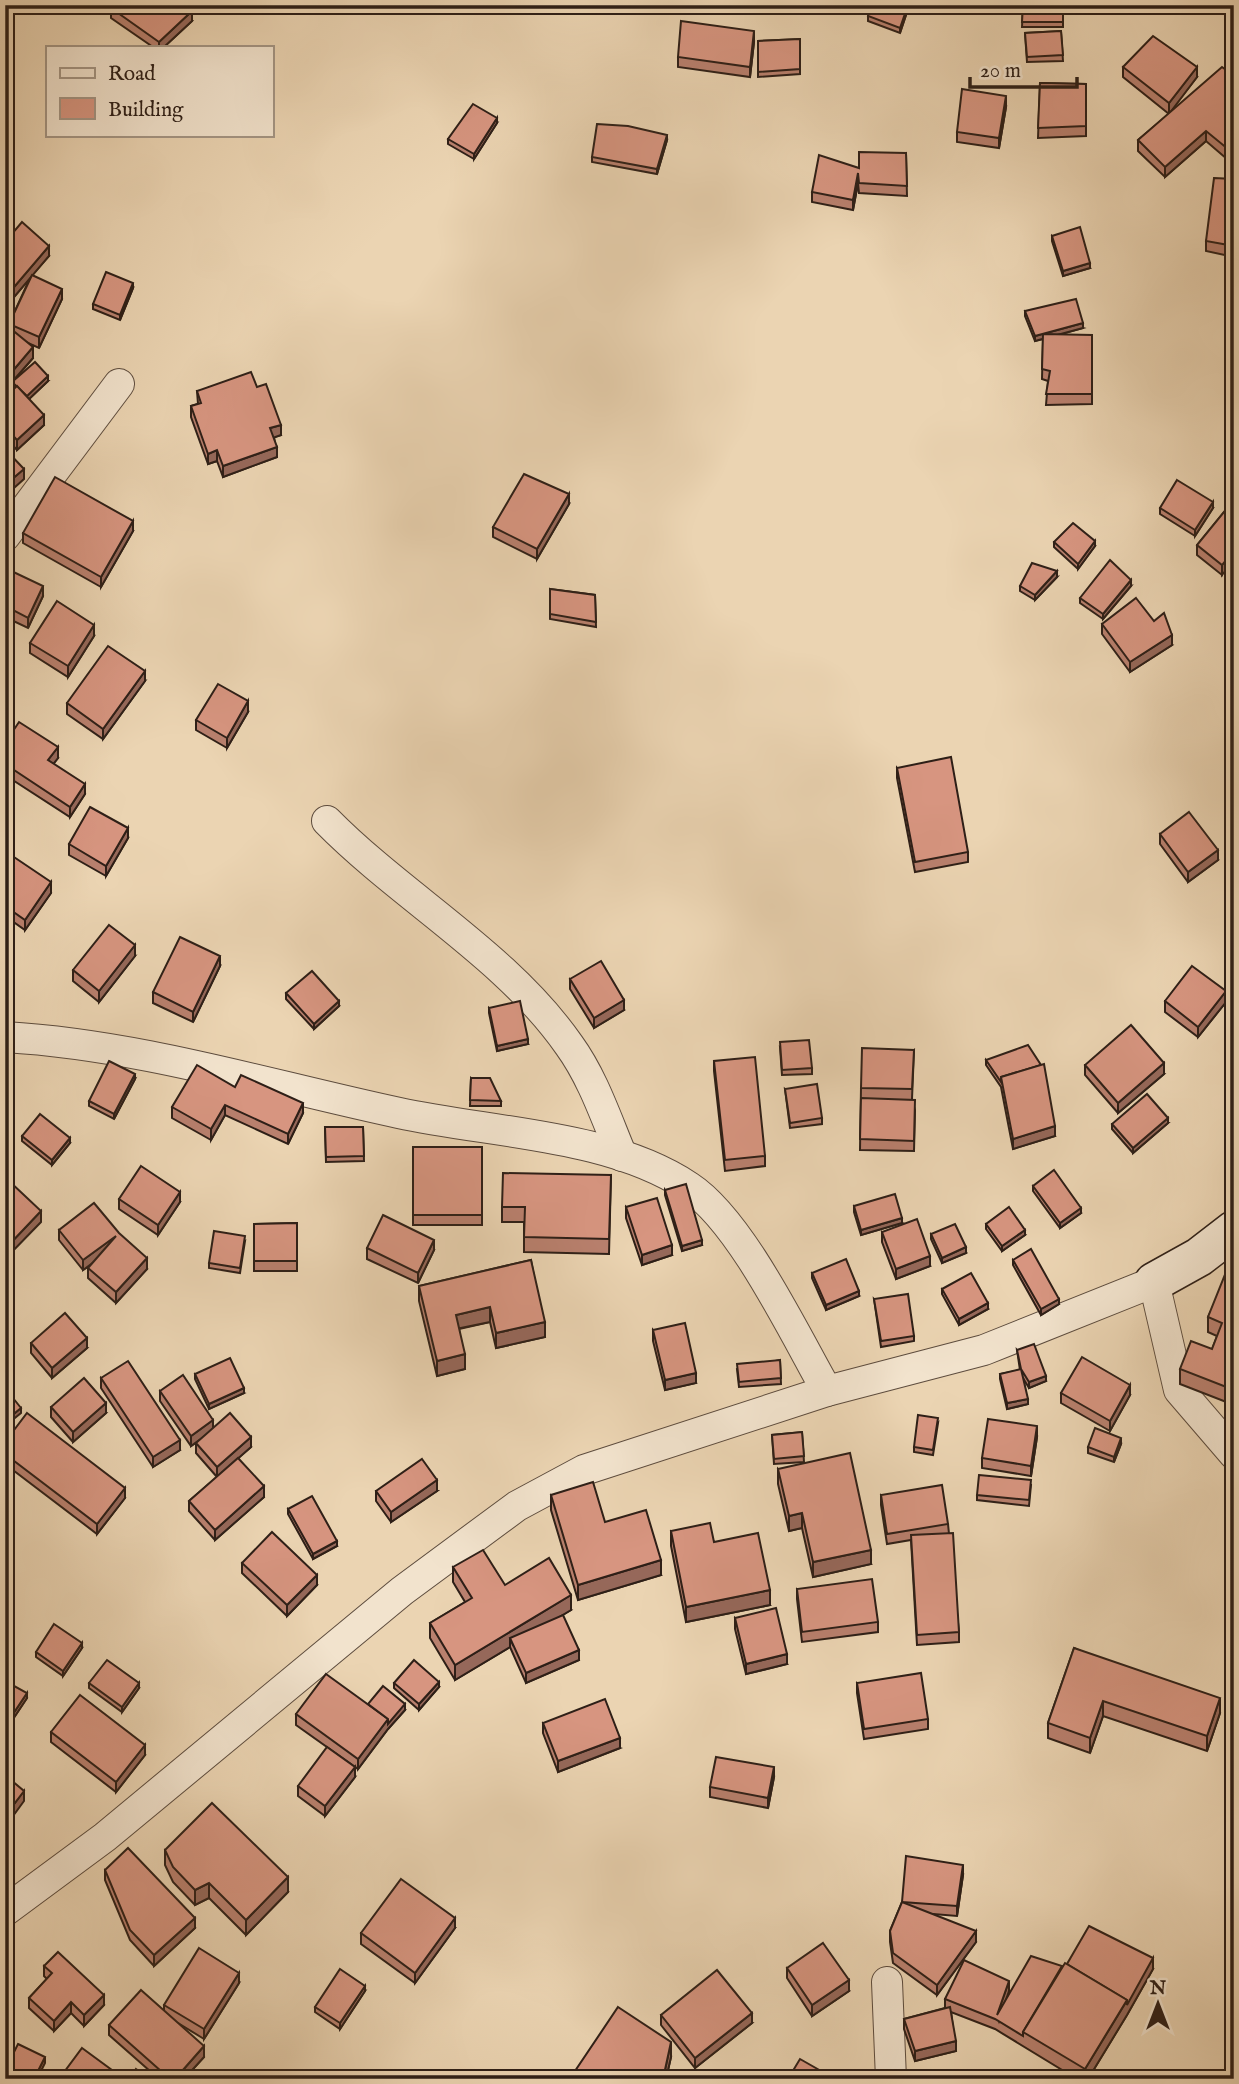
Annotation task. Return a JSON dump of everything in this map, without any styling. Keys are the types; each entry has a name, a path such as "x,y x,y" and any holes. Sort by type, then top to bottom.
{"street":[{"path":"5,536 119,384"},
{"path":"327,821 361,855 440,916 550,1019 589,1079 622,1156"},
{"path":"5,1037 40,1039 207,1066 399,1113 601,1149 644,1162 691,1188 734,1233 827,1391"},
{"path":"5,1911 105,1837 402,1591 517,1506 584,1470 827,1391 984,1350 1154,1282 1199,1257 1234,1230"},
{"path":"1154,1282 1179,1390 1234,1454"},
{"path":"887,1982 891,2079"}],"building":[{"path":"113,5 181,5 192,11 159,42 111,8"},
{"path":"871,5 908,5 900,28 868,16"},
{"path":"1023,5 1063,5 1063,22 1022,22"},
{"path":"681,21 754,31 750,67 678,57"},
{"path":"1061,31 1063,55 1027,57 1025,33"},
{"path":"1153,36 1197,67 1169,103 1123,67"},
{"path":"800,39 800,69 758,72 758,41"},
{"path":"1222,67 1234,76 1234,154 1206,131 1165,167 1138,140"},
{"path":"1040,83 1086,84 1086,126 1038,128"},
{"path":"962,89 1006,96 999,138 957,132"},
{"path":"473,104 497,118 474,154 448,139"},
{"path":"597,124 628,126 667,135 657,169 592,157"},
{"path":"859,152 906,153 907,186 859,183 858,173 853,200 812,192 819,155 859,168"},
{"path":"1214,178 1234,179 1234,246 1206,241"},
{"path":"22,222 49,246 9,293 5,290 5,242"},
{"path":"1080,227 1090,263 1063,271 1052,236"},
{"path":"106,272 133,283 120,315 93,304"},
{"path":"32,275 62,289 39,337 9,324"},
{"path":"1076,299 1083,323 1035,336 1025,311"},
{"path":"5,324 33,347 5,380"},
{"path":"1043,334 1092,335 1092,394 1046,394 1050,371 1042,369"},
{"path":"35,362 48,376 27,396 12,382"},
{"path":"251,372 257,387 266,384 281,425 270,428 277,447 223,466 217,450 208,454 191,406 201,403 197,391"},
{"path":"17,386 44,415 17,440 5,427 5,397"},
{"path":"5,449 24,469 5,485"},
{"path":"524,474 569,494 537,549 493,527"},
{"path":"55,477 133,521 101,577 23,533"},
{"path":"1177,480 1213,502 1195,530 1160,508"},
{"path":"1233,501 1234,550 1222,565 1197,545"},
{"path":"1073,523 1095,541 1078,564 1054,542"},
{"path":"1110,560 1131,580 1103,614 1080,598"},
{"path":"1032,563 1057,571 1035,595 1020,586"},
{"path":"5,568 43,586 28,618 5,606"},
{"path":"550,589 595,595 596,622 550,614"},
{"path":"1136,598 1154,621 1164,613 1172,635 1130,662 1102,624"},
{"path":"57,601 94,625 68,666 30,643"},
{"path":"108,646 145,671 103,729 67,703"},
{"path":"218,684 248,701 227,738 196,720"},
{"path":"19,722 58,747 48,760 85,784 70,807 5,764 5,743"},
{"path":"951,757 968,852 915,862 897,768"},
{"path":"90,807 128,828 106,866 69,844"},
{"path":"1189,812 1218,850 1188,872 1160,834"},
{"path":"5,851 51,882 25,920 5,906"},
{"path":"109,925 135,945 99,991 73,970"},
{"path":"180,937 220,956 193,1012 153,992"},
{"path":"601,961 624,1000 594,1018 570,979"},
{"path":"1192,966 1226,991 1198,1027 1165,1001"},
{"path":"312,971 339,1001 314,1024 286,993"},
{"path":"520,1001 528,1039 497,1046 489,1008"},
{"path":"1131,1025 1164,1063 1118,1103 1085,1065"},
{"path":"809,1040 812,1068 782,1070 780,1042"},
{"path":"1028,1045 1041,1065 1001,1077 1001,1082 986,1060"},
{"path":"862,1048 914,1050 912,1089 861,1088"},
{"path":"755,1057 765,1156 725,1160 714,1061"},
{"path":"109,1061 135,1074 114,1114 89,1101"},
{"path":"1044,1064 1055,1126 1013,1139 1001,1077"},
{"path":"197,1065 235,1087 241,1075 303,1103 288,1134 225,1105 211,1129 172,1107"},
{"path":"471,1078 490,1078 501,1101 470,1100"},
{"path":"817,1084 822,1118 790,1123 785,1089"},
{"path":"1147,1094 1168,1118 1133,1148 1112,1124"},
{"path":"861,1098 915,1100 914,1141 860,1139"},
{"path":"40,1114 70,1138 52,1160 22,1136"},
{"path":"325,1127 363,1127 364,1156 326,1157"},
{"path":"413,1147 482,1147 482,1215 413,1215"},
{"path":"141,1166 180,1192 158,1225 119,1199"},
{"path":"1054,1170 1081,1208 1060,1223 1033,1186"},
{"path":"503,1173 611,1175 609,1239 524,1237 525,1207 502,1207"},
{"path":"8,1180 41,1211 5,1249 5,1183"},
{"path":"686,1184 702,1240 682,1246 665,1190"},
{"path":"895,1194 902,1218 861,1230 854,1206"},
{"path":"657,1198 672,1245 642,1255 626,1207"},
{"path":"94,1203 119,1233 147,1258 116,1292 88,1268 116,1236 83,1260 59,1230"},
{"path":"1009,1207 1025,1230 1002,1246 986,1224"},
{"path":"383,1215 434,1240 418,1273 367,1248"},
{"path":"917,1219 930,1256 896,1269 882,1232"},
{"path":"297,1223 297,1261 254,1261 254,1224"},
{"path":"955,1224 966,1247 942,1258 931,1234"},
{"path":"214,1231 245,1236 240,1268 209,1263"},
{"path":"1031,1249 1059,1299 1041,1309 1013,1260"},
{"path":"846,1259 859,1291 826,1305 812,1273"},
{"path":"531,1260 545,1322 496,1333 490,1307 456,1315 465,1354 437,1361 419,1286"},
{"path":"1230,1262 1234,1263 1234,1390 1180,1369 1191,1341 1212,1349 1222,1323 1208,1317"},
{"path":"971,1273 988,1303 959,1319 942,1289"},
{"path":"908,1294 914,1336 881,1341 874,1299"},
{"path":"65,1313 87,1338 52,1368 31,1343"},
{"path":"685,1323 696,1373 665,1380 653,1330"},
{"path":"1034,1344 1046,1376 1029,1382 1021,1369 1017,1350"},
{"path":"1082,1357 1130,1385 1110,1421 1061,1393"},
{"path":"230,1358 244,1388 209,1404 195,1374"},
{"path":"780,1360 781,1378 739,1382 737,1364"},
{"path":"128,1361 180,1440 153,1457 101,1378"},
{"path":"1021,1369 1028,1399 1007,1403 1000,1374"},
{"path":"183,1375 213,1420 191,1436 160,1391"},
{"path":"84,1378 106,1403 73,1432 51,1407"},
{"path":"5,1388 21,1408 5,1421"},
{"path":"27,1413 125,1488 97,1524 5,1454 5,1442"},
{"path":"230,1413 251,1437 217,1467 196,1443"},
{"path":"918,1415 938,1418 933,1450 914,1447"},
{"path":"988,1419 1037,1426 1031,1466 982,1458"},
{"path":"1095,1428 1121,1438 1114,1457 1088,1447"},
{"path":"802,1432 804,1456 774,1459 772,1435"},
{"path":"850,1453 871,1550 813,1562 802,1513 789,1516 778,1469"},
{"path":"238,1458 264,1486 215,1530 189,1501"},
{"path":"422,1459 437,1480 391,1512 376,1491"},
{"path":"979,1475 1031,1480 1029,1500 977,1495"},
{"path":"593,1482 605,1522 646,1510 661,1560 578,1585 551,1495"},
{"path":"942,1485 948,1524 887,1534 881,1495"},
{"path":"312,1496 337,1541 313,1554 288,1509"},
{"path":"5,1519 11,1521 5,1535"},
{"path":"710,1523 714,1542 758,1533 770,1590 686,1607 671,1531"},
{"path":"272,1532 317,1575 287,1605 242,1563"},
{"path":"953,1533 959,1632 917,1635 911,1535"},
{"path":"483,1550 505,1585 549,1558 571,1595 455,1665 430,1623 472,1598 453,1567"},
{"path":"872,1579 878,1622 802,1632 797,1589"},
{"path":"776,1608 787,1654 746,1664 735,1618"},
{"path":"563,1615 579,1650 526,1673 510,1638"},
{"path":"54,1624 82,1643 63,1671 36,1652"},
{"path":"1074,1648 1220,1698 1207,1736 1103,1701 1090,1738 1048,1723"},
{"path":"107,1660 139,1683 122,1707 89,1683"},
{"path":"414,1660 439,1682 419,1704 394,1683"},
{"path":"921,1673 928,1719 864,1729 857,1683"},
{"path":"326,1674 388,1719 358,1759 296,1714"},
{"path":"5,1681 27,1693 9,1720 5,1718"},
{"path":"383,1686 405,1704 388,1724 388,1719 368,1704"},
{"path":"80,1695 145,1745 116,1782 51,1732"},
{"path":"605,1699 620,1738 558,1761 543,1723"},
{"path":"327,1747 355,1767 325,1806 298,1786"},
{"path":"716,1757 774,1767 768,1798 710,1787"},
{"path":"5,1775 24,1791 5,1816"},
{"path":"212,1803 288,1877 246,1920 209,1883 195,1890 173,1867 165,1850"},
{"path":"128,1848 195,1918 154,1955 130,1930 105,1870"},
{"path":"906,1856 963,1865 957,1906 902,1902"},
{"path":"401,1879 455,1918 415,1973 361,1933"},
{"path":"902,1902 976,1931 937,1985 893,1953 890,1931"},
{"path":"1089,1926 1153,1958 1127,2005 1127,2000 1067,1964"},
{"path":"823,1943 849,1980 812,2005 787,1968"},
{"path":"199,1948 239,1973 204,2029 164,2005"},
{"path":"58,1952 104,1995 84,2015 71,2002 54,2021 29,1998 52,1973 44,1966"},
{"path":"1031,1956 1062,1966 1023,2036 995,2019 945,1999 964,1960 1009,1981 997,2015"},
{"path":"1065,1963 1127,2000 1085,2069 1023,2032"},
{"path":"340,1969 365,1986 340,2023 315,2007"},
{"path":"717,1970 752,2013 695,2058 661,2015"},
{"path":"141,1990 204,2046 175,2079 170,2079 109,2025"},
{"path":"618,2007 671,2042 663,2079 587,2079 575,2071"},
{"path":"950,2007 956,2041 915,2051 904,2019"},
{"path":"18,2044 45,2057 34,2079 5,2079 5,2070"},
{"path":"82,2048 116,2073 112,2079 59,2079"},
{"path":"800,2059 835,2079 788,2079"},
{"path":"136,2069 152,2079 130,2079"}]}
